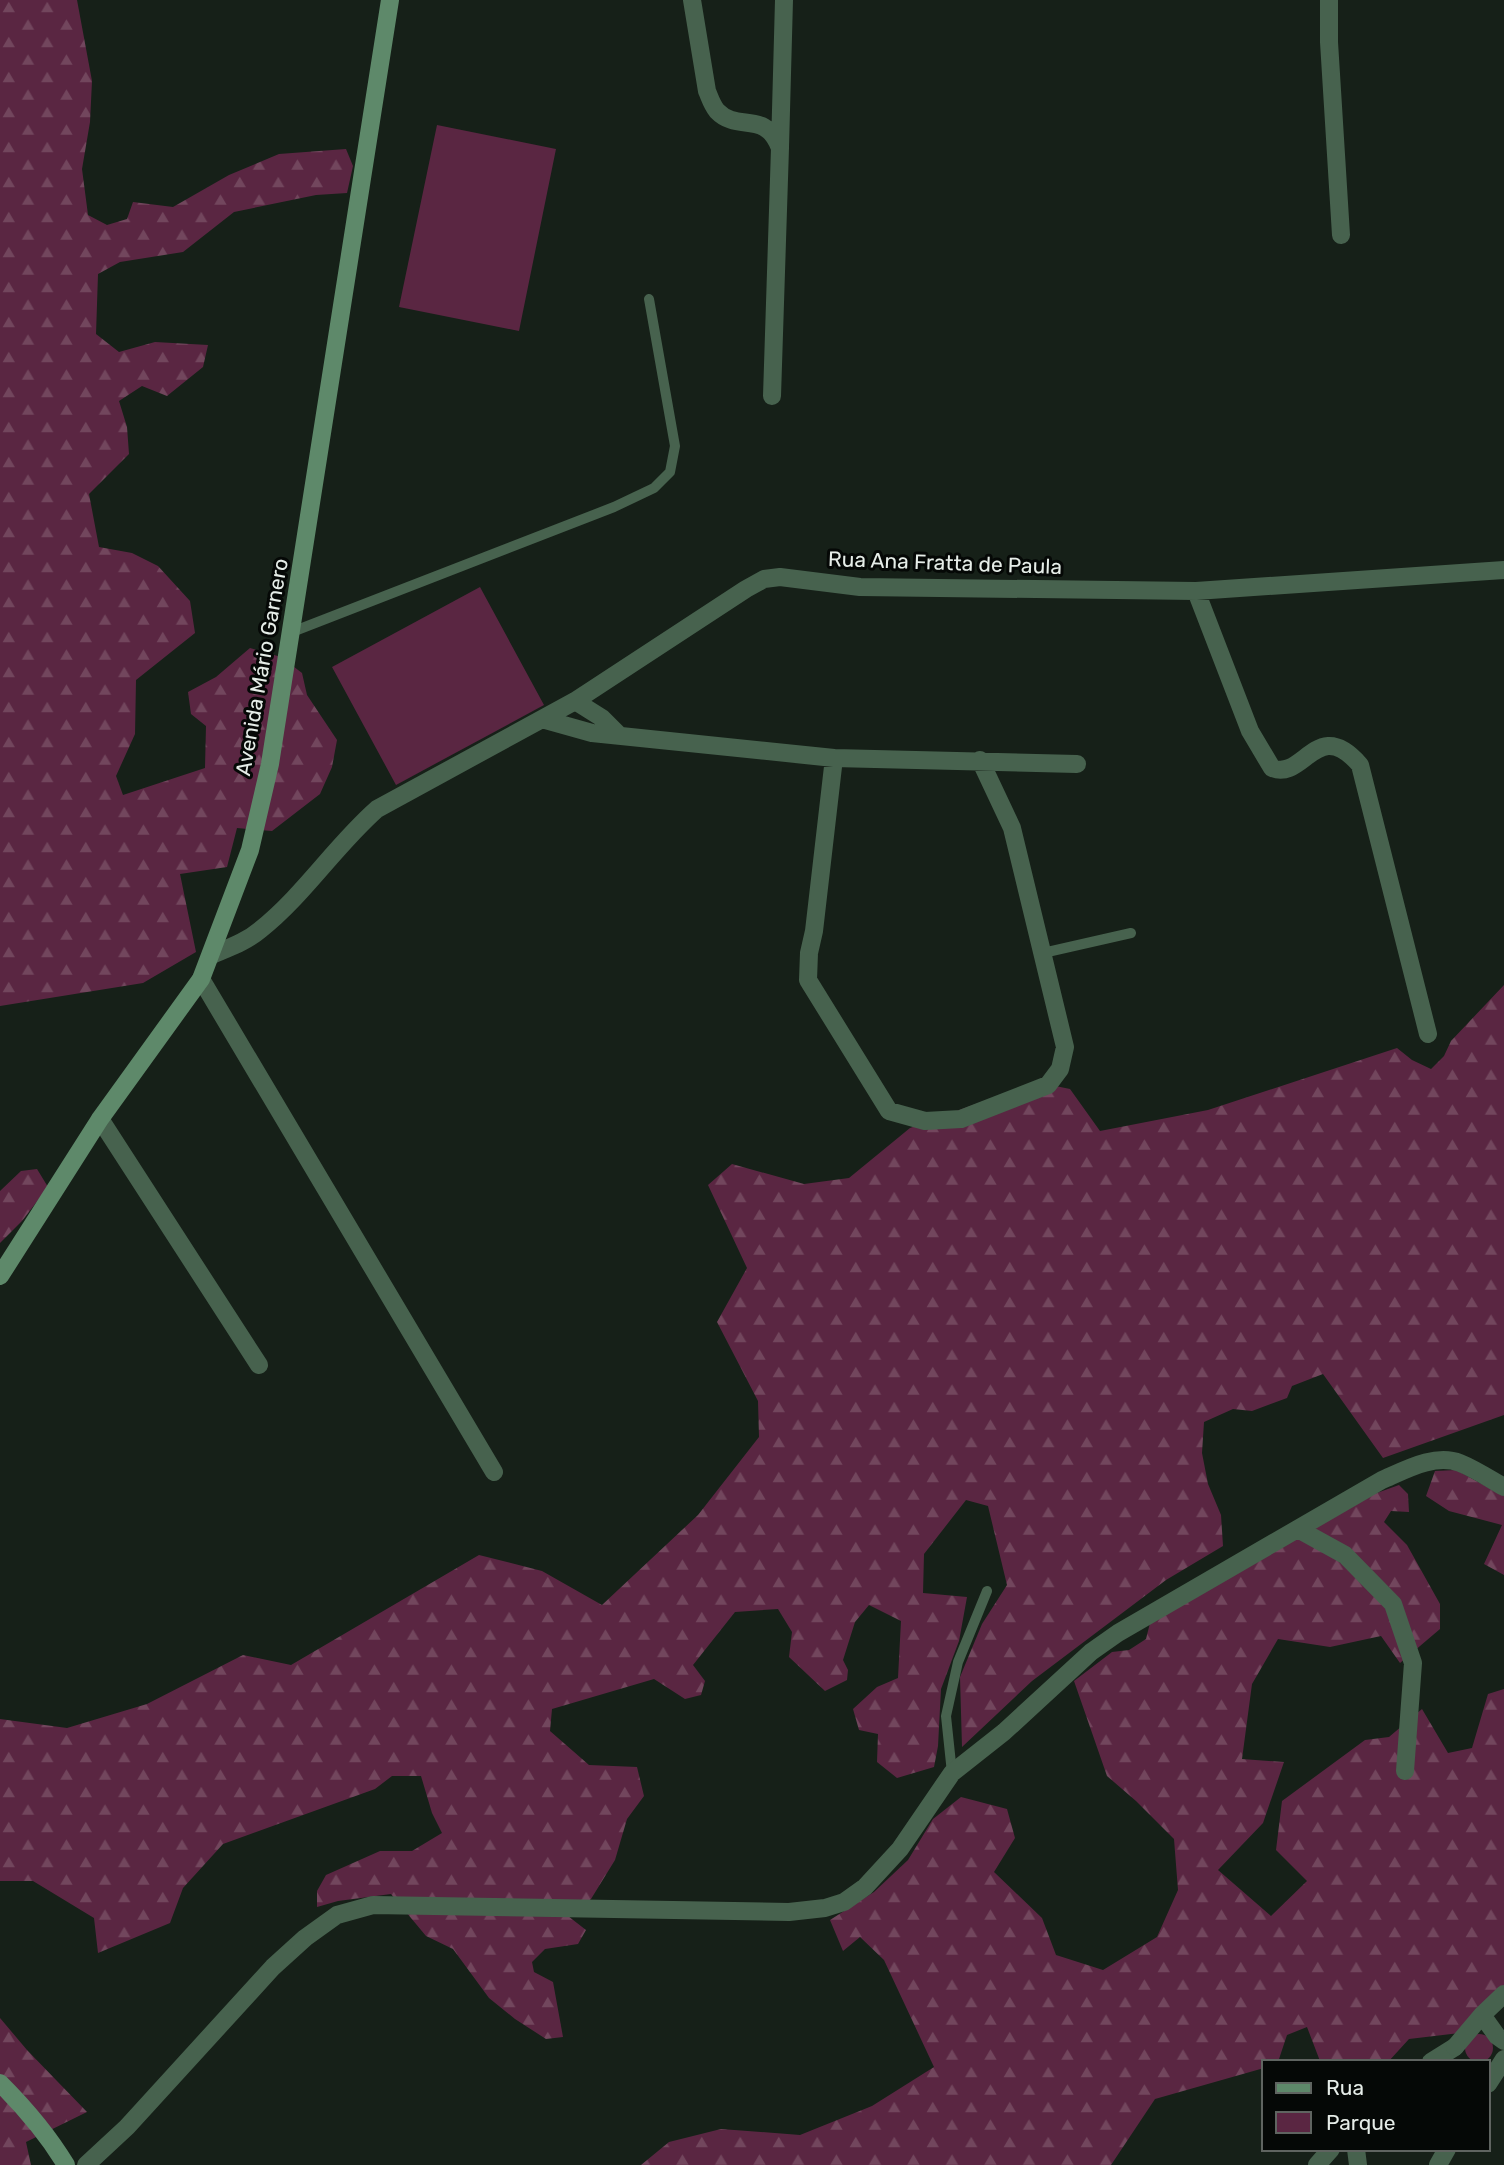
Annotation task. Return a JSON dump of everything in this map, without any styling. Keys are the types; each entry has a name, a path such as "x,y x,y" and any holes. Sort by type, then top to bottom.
{"main road":[{"name":"Avenida Mário Garnero","path":"0,1276 100,1119 201,979 250,850 270,764 292,632 390,0"},
{"path":"0,2083 22,2106 66,2165"}],"street":[{"path":"692,0 707,91 713,105 723,116 768,127 775,135 780,148"},
{"path":"772,396 784,0"},
{"path":"1329,0 1329,42 1342,235"},
{"name":"Rua Ana Fratta de Paula","path":"212,955 259,932 286,907 353,830 377,809 575,701 764,579 780,578 860,587 1196,592 1504,570"},
{"path":"1196,592 1250,731 1272,768 1285,769 1323,747 1337,746 1348,751 1360,765 1428,1034"},
{"path":"575,701 602,718 620,736"},
{"path":"542,719 592,733 834,758 1077,764"},
{"path":"834,758 809,953 808,980 889,1111 925,1121 961,1119 1048,1085 1060,1069 1065,1047 1013,828 981,760"},
{"path":"201,979 495,1472"},
{"path":"100,1119 258,1365"},
{"path":"86,2165 127,2127 273,1967 305,1938 337,1915 373,1905 776,1912 825,1908 844,1902 874,1877 900,1849 952,1773 1004,1732 1091,1652 1118,1633 1382,1480 1415,1465 1437,1460 1458,1462 1504,1487"},
{"path":"1297,1529 1345,1555 1392,1604 1413,1663 1405,1771"},
{"path":"1457,2057 1482,2015 1504,1994"},
{"path":"1482,2015 1504,2042"},
{"path":"1493,2082 1504,2059"},
{"path":"1317,2165 1329,2151"}],"lane":[{"path":"292,632 614,507 654,488 670,472 675,446 649,299"},
{"path":"1043,953 1131,933"},
{"path":"952,1773 947,1716 958,1662 987,1591"}],"green space":[{"path":"0,0 77,0 92,81 90,122 82,169 88,215 107,225 127,219 133,202 173,207 229,175 279,154 346,149 353,166 347,193 316,195 234,212 183,252 120,262 98,274 96,334 119,352 155,342 208,345 203,367 167,396 142,386 119,401 127,427 129,454 89,494 99,547 132,553 158,566 190,601 195,633 136,680 135,734 116,776 123,795 205,768 206,726 191,714 188,692 216,677 250,648 281,657 302,673 307,695 337,740 332,767 320,794 272,831 237,828 227,867 180,874 196,952 143,983 0,1006"},
{"path":"437,125 556,149 519,331 399,307"},
{"path":"480,587 544,705 396,785 332,667"},
{"path":"1504,985 1504,1415 1383,1458 1323,1374 1292,1386 1287,1398 1252,1411 1233,1409 1204,1422 1202,1453 1208,1484 1221,1515 1223,1546 1166,1580 1032,1681 962,1747 960,1677 982,1624 1007,1585 988,1506 966,1500 924,1554 923,1593 967,1597 959,1641 941,1689 938,1746 934,1767 897,1778 877,1762 878,1734 859,1730 853,1709 877,1687 898,1678 901,1621 869,1605 855,1622 843,1660 848,1670 847,1680 825,1691 789,1657 792,1632 778,1609 735,1612 693,1665 705,1681 701,1695 685,1699 654,1679 552,1709 550,1731 589,1765 637,1767 644,1796 627,1819 615,1860 591,1899 568,1916 586,1930 578,1944 545,1949 532,1962 534,1972 553,1982 563,2037 546,2039 489,1998 453,1949 426,1936 391,1894 338,1901 317,1907 317,1891 326,1875 380,1851 412,1851 442,1833 432,1813 421,1776 392,1776 375,1789 223,1844 183,1888 170,1923 98,1953 94,1918 33,1881 0,1881 0,1719 67,1728 147,1704 243,1655 291,1665 479,1555 542,1571 602,1605 698,1515 759,1437 758,1401 717,1322 747,1268 708,1185 732,1164 804,1184 849,1178 910,1128 1036,1082 1070,1089 1100,1131 1208,1110 1397,1048 1412,1060 1431,1069 1444,1056 1451,1041"},
{"path":"37,1169 48,1187 22,1221 0,1243 0,1191 21,1171"},
{"path":"1456,1470 1504,1496 1504,1575 1484,1564 1502,1525 1449,1511 1426,1496 1435,1471"},
{"path":"1399,1485 1408,1494 1409,1512 1391,1511 1384,1522 1407,1545 1440,1604 1440,1629 1400,1663 1381,1636 1330,1647 1278,1639 1252,1684 1242,1759 1284,1762 1263,1823 1218,1870 1271,1916 1307,1881 1276,1850 1282,1801 1365,1740 1389,1737 1422,1709 1448,1753 1472,1748 1488,1694 1504,1689 1504,1996 1468,2032 1409,2039 1390,2060 1320,2060 1307,2027 1287,2035 1279,2060 1262,2060 1262,2069 1155,2099 1111,2165 641,2165 669,2142 721,2129 800,2135 872,2106 934,2067 884,1960 860,1937 843,1951 830,1920 874,1892 908,1860 933,1819 961,1797 1007,1809 1015,1838 994,1872 1042,1918 1056,1955 1103,1970 1157,1937 1178,1890 1174,1839 1107,1776 1074,1681 1112,1652 1129,1650 1146,1639 1150,1623 1363,1498"},
{"path":"0,2018 87,2112 26,2142 31,2165 0,2165"},
{"path":"1474,2035 1484,2035 1492,2043 1492,2053 1486,2060 1472,2060 1466,2053 1466,2043"}]}
